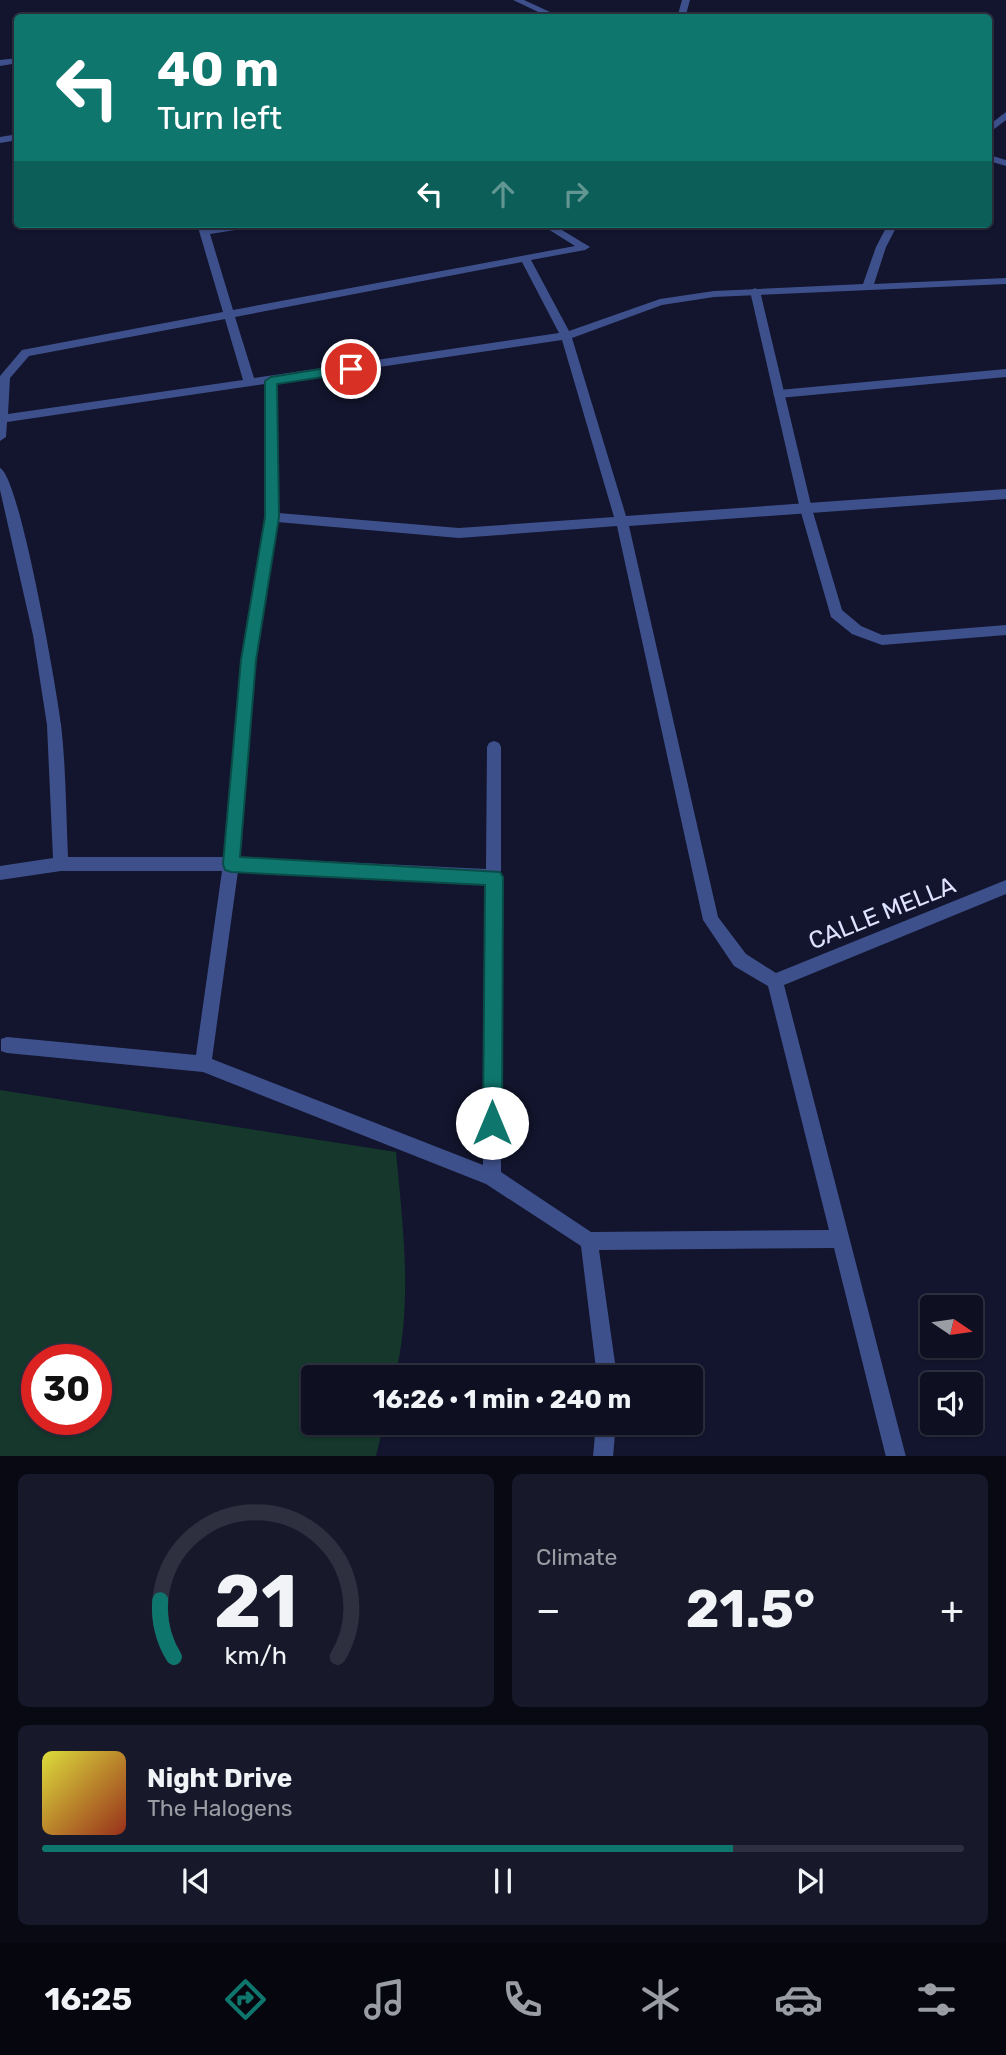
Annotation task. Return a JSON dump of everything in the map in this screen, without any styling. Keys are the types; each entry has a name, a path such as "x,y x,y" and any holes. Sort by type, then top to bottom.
{"street":[{"path":"517,0 550,14"},
{"path":"992,127 1006,115"},
{"path":"204,228 250,384"},
{"path":"0,437 5,377 26,353 585,247 552,228"},
{"path":"868,285 881,247 891,228"},
{"path":"525,258 566,336 622,522 711,920 740,960 775,981 897,1456"},
{"path":"3,419 566,336 660,302 714,294 868,285 1006,281"},
{"path":"755,291 806,509 836,613 848,626 866,636 882,639 1006,630"},
{"path":"779,394 1006,373"},
{"path":"203,1063 231,864 248,660 272,517 271,381"},
{"path":"0,472 11,504 44,661 54,725 61,864"},
{"path":"272,517 459,533 1006,494"},
{"path":"492,1177 494,747"},
{"path":"0,873 61,864 231,864 494,877"},
{"name":"CALLE MELLA","path":"775,981 1006,887"},
{"path":"6,1045 203,1063 492,1177 589,1241 841,1239"},
{"path":"589,1241 605,1365"},
{"path":"603,1456 605,1435"}],"green space":[{"path":"0,1090 396,1152 405,1265 404,1321 397,1365 301,1365 301,1435 381,1435 376,1456 0,1456"}],"route":[{"path":"351,369 271,381 272,517 248,660 231,864 494,877 492,1123"}]}
